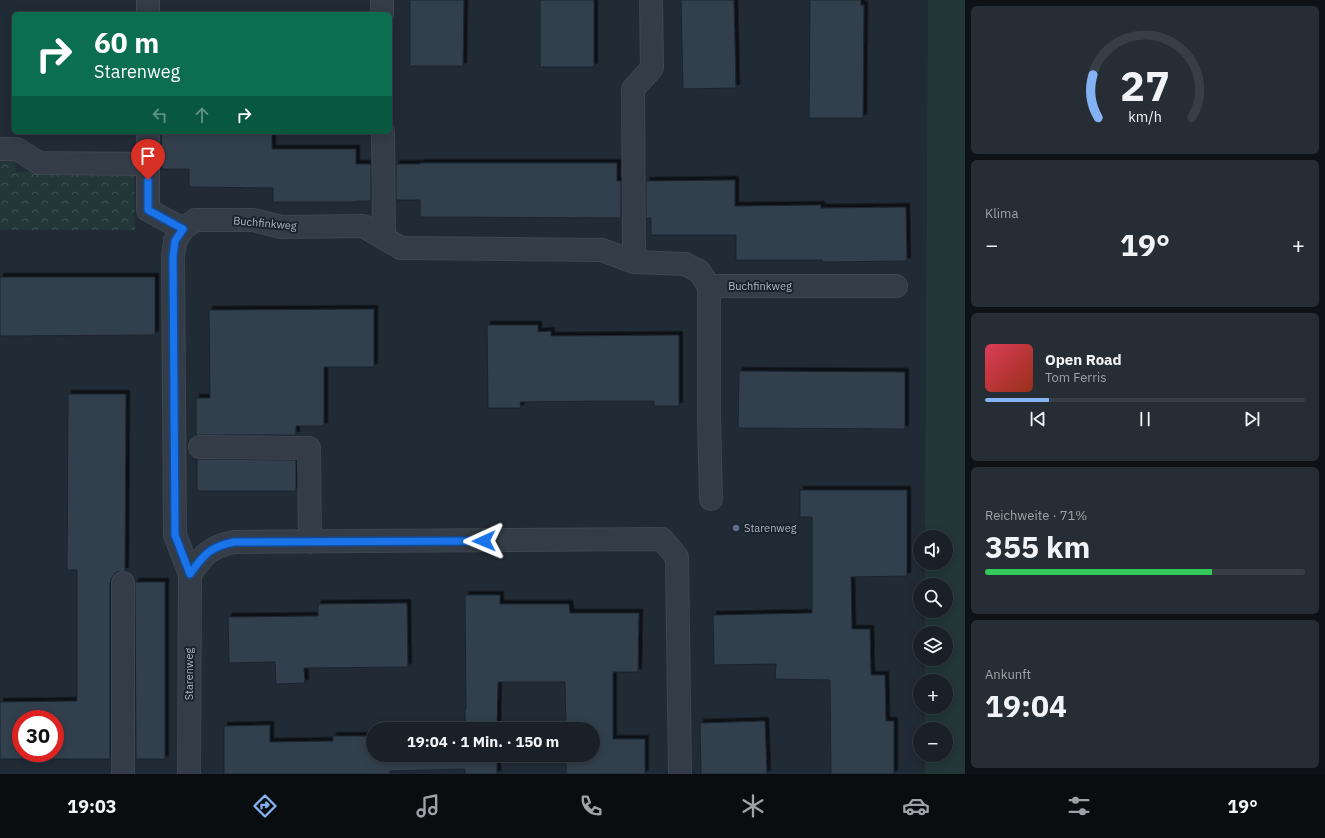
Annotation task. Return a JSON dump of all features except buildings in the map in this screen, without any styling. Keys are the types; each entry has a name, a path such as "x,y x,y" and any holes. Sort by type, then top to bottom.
{"street":[{"path":"148,0 148,12"},
{"path":"382,0 382,12"},
{"path":"634,262 633,89 652,68 651,0"},
{"path":"148,134 148,210 183,229"},
{"path":"383,134 384,238"},
{"path":"0,149 17,149 39,164 148,164"},
{"name":"Buchfinkweg","path":"183,229 195,220 253,220 281,227 364,226 401,248 602,250 634,262 685,264 699,271 709,286 896,286"},
{"name":"Starenweg","path":"183,229 175,241 173,256 175,535 190,574 189,774"},
{"path":"709,286 709,417 711,499"},
{"path":"200,447 310,448 310,542"},
{"path":"190,574 198,562 208,553 221,545 234,542 662,540 677,557 680,774"},
{"path":"123,583 123,774"}],"green space":[{"path":"928,0 965,0 965,774 925,774 925,762 953,762 953,722 925,722 925,714 953,714 953,674 925,674 925,666 953,666 953,626 925,626 925,618 953,618 953,578 925,578 925,570 953,570 953,530 925,530"},
{"path":"0,155 15,155 16,172 134,171 135,230 0,230"}],"place":[{"name":"Starenweg","path":"736,528"}],"route":[{"path":"148,180 148,210 183,229 175,241 173,256 175,535 190,574 198,562 213,549 221,545 234,542 484,541"}]}
